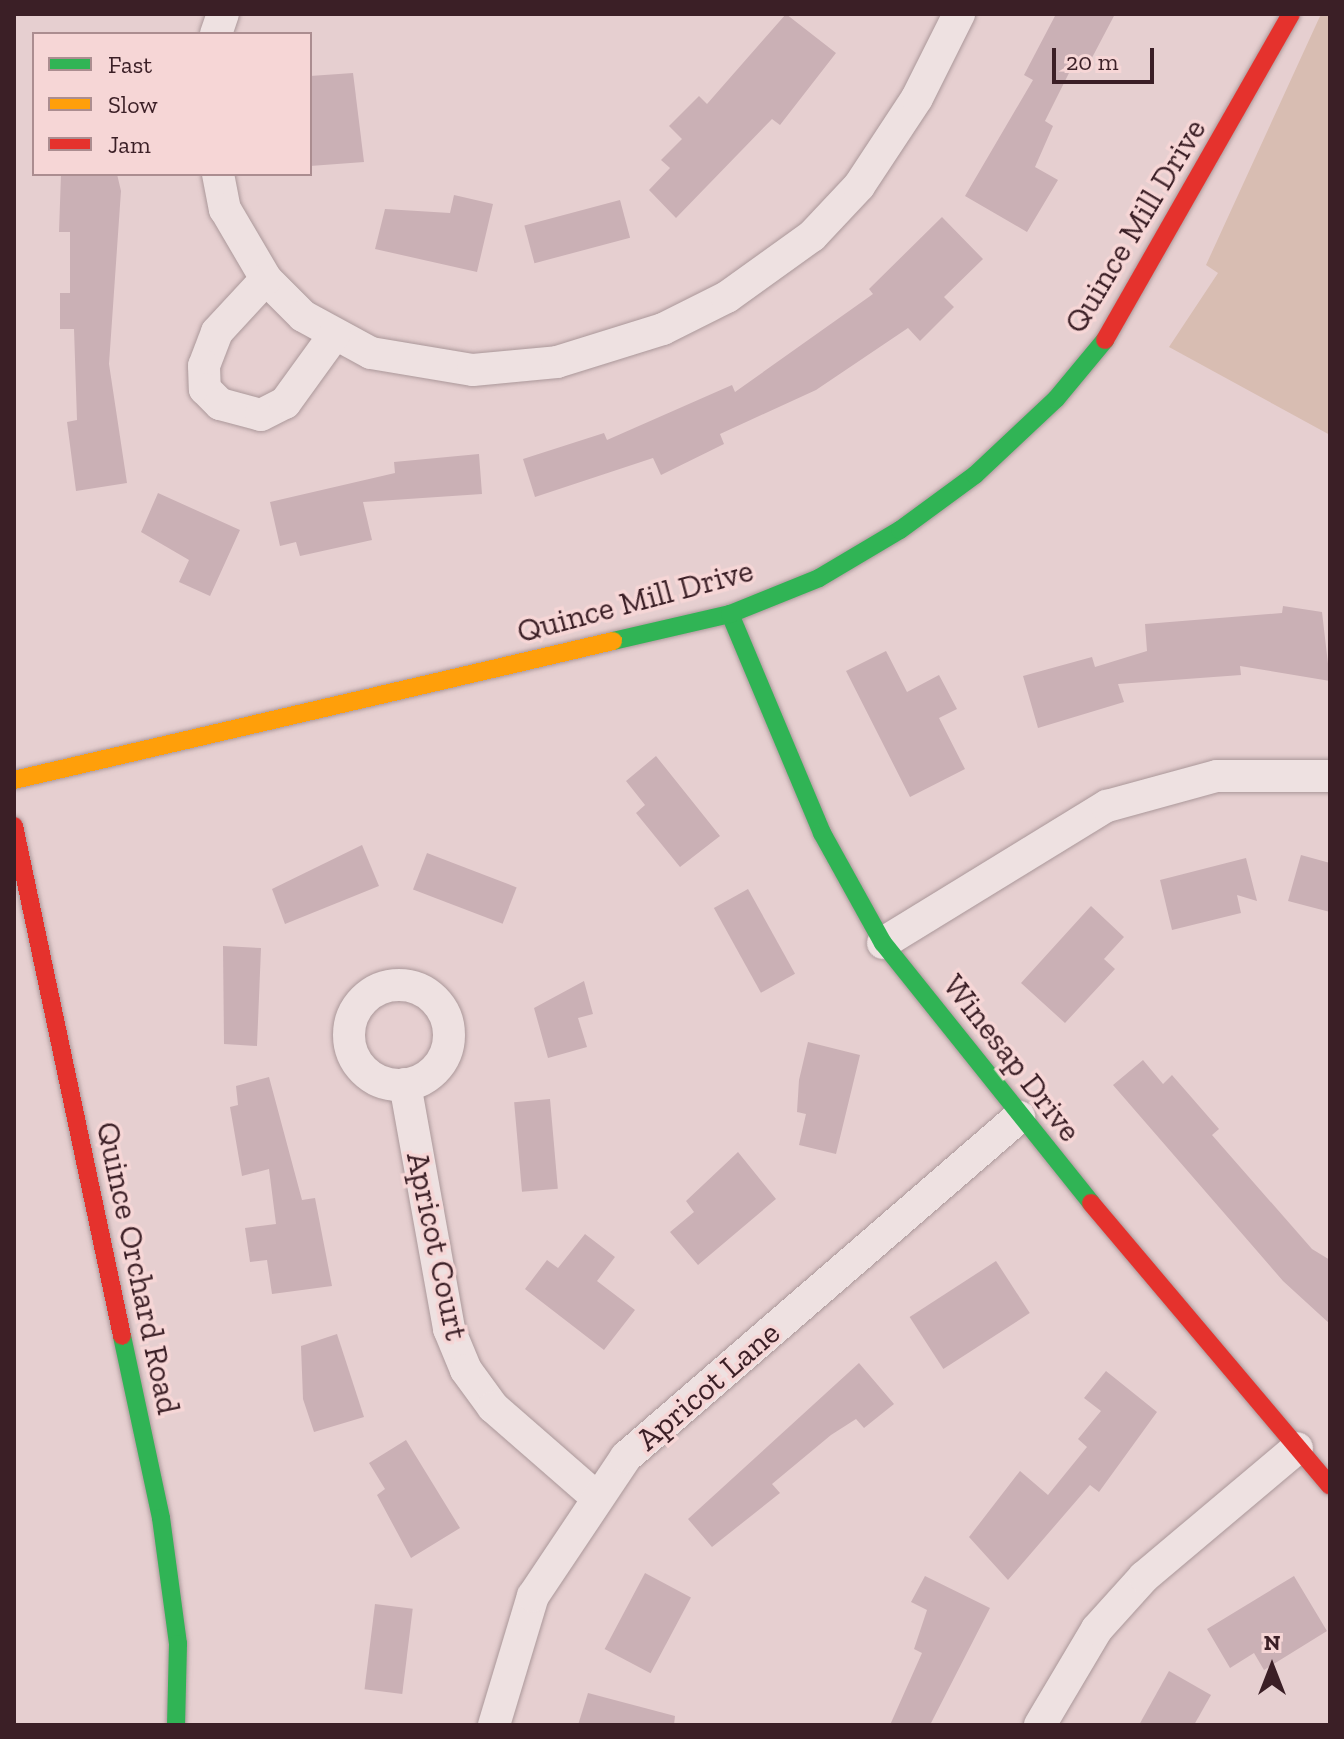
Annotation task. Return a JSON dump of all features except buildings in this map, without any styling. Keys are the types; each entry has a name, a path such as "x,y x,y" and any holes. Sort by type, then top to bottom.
{"street":[{"path":"218,176 225,209 266,279 303,316 335,334 371,353 473,370 557,362 663,329 727,297 812,236 859,186 917,98 959,14"},
{"name":"Quince Mill Drive","path":"14,780 730,614 819,578 900,530 975,475 1056,399 1117,325 1182,220 1291,14"},
{"path":"266,279 217,332 204,366 205,389 220,404 261,415 285,403 335,334"},
{"name":"Winesap Drive","path":"730,614 815,820 883,943 1019,1117 1330,1486"},
{"path":"883,943 1107,806 1217,776 1330,776"},
{"name":"Quince Orchard Road","path":"14,826 161,1518 178,1644 176,1725"},
{"name":"Apricot Court","path":"405,1084 449,1329 466,1370 493,1407 595,1496"},
{"name":"Apricot Lane","path":"494,1725 533,1596 595,1496 626,1457 1019,1117"},
{"path":"1040,1725 1097,1629 1144,1577 1297,1448"}],"shaded area":[{"path":"1321,14 1330,14 1330,435 1169,347 1218,273 1206,265"}],"traffic: fast":[{"path":"613,641 730,614 819,578 900,530 975,475 1056,399 1105,340"},
{"path":"730,614 822,833 883,943 1091,1203"},
{"path":"122,1336 161,1518 178,1644 176,1725"}],"traffic: slow":[{"path":"14,780 613,641"}],"traffic: jam":[{"path":"1105,340 1291,14"},
{"path":"14,826 122,1336"},
{"path":"1091,1203 1330,1486"}]}
